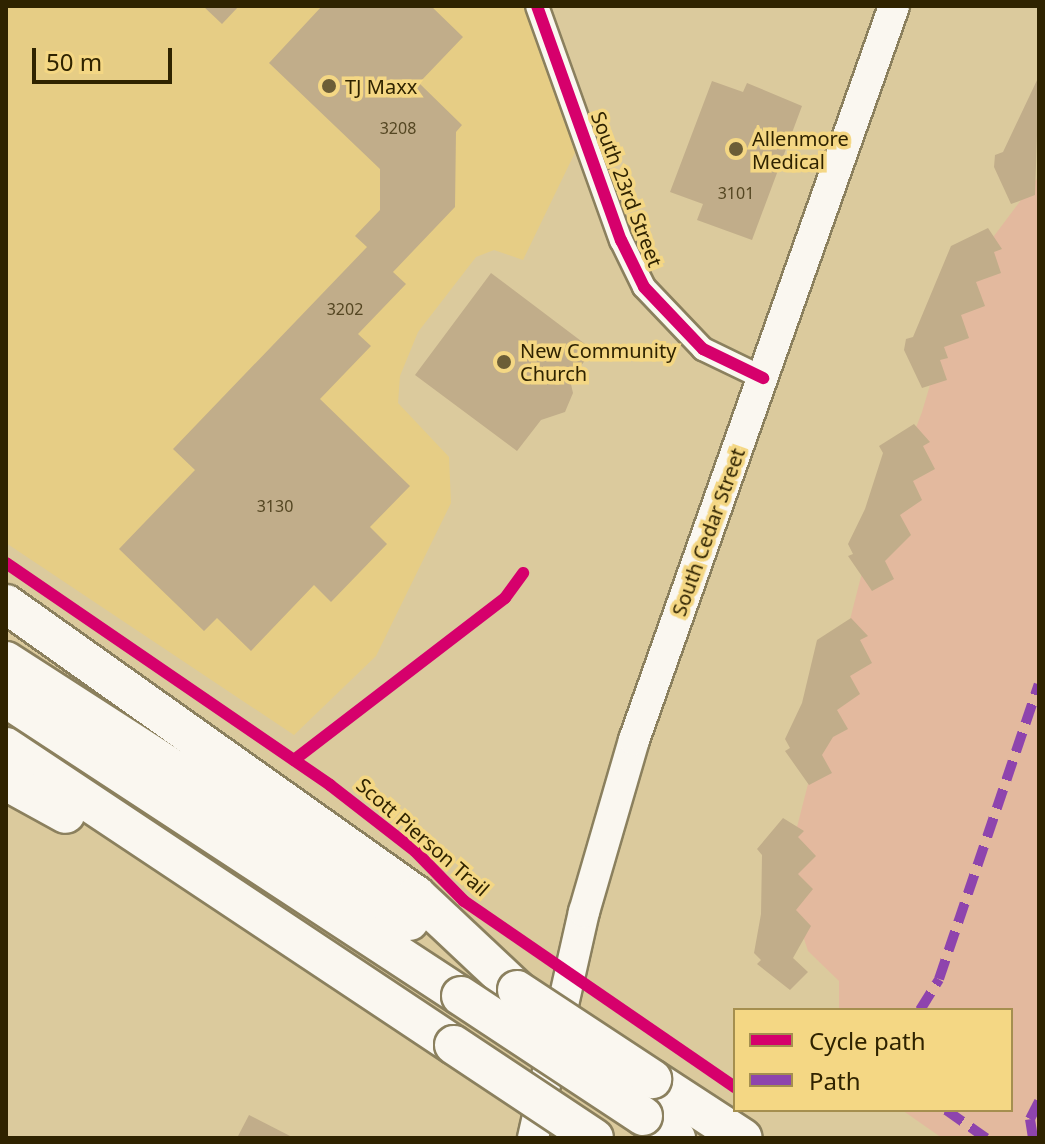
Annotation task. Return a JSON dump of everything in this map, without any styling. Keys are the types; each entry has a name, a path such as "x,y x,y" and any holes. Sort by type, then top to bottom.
{"highway":[{"path":"6,604 416,895 469,951"},
{"path":"6,661 469,951 517,990 743,1138"},
{"path":"6,698 676,1138"},
{"path":"6,747 594,1138"},
{"path":"6,781 129,852 198,875"}],"main road":[{"name":"South Cedar Street","path":"533,1138 548,1067 634,740 894,6"}],"street":[{"name":"South 23rd Street","path":"537,6 621,240 644,287 703,349 763,378"}],"shaded area":[{"path":"6,6 537,6 584,134 523,260 494,250 476,257 418,332 400,376 398,403 449,457 451,503 376,656 294,735 6,543"},
{"path":"1039,176 1039,1138 942,1138 905,1112 1013,1112 1013,1008 839,1008 839,981 808,951 784,878 866,557 922,412 961,280"}],"building":[{"path":"203,6 239,6 222,24"},
{"path":"322,6 431,6 463,37 419,83 462,125 456,132 455,207 393,272 406,284 358,334 371,346 320,399 410,486 370,527 387,544 331,602 314,585 251,651 217,618 204,631 119,549 195,470 173,449 367,247 355,236 380,210 380,169 269,63"},
{"path":"1039,76 1035,195 1011,204 994,167 995,155 1003,152"},
{"name":"Allenmore Medical","path":"712,81 743,92 747,83 802,106 752,240 697,220 703,204 670,192"},
{"path":"988,228 1002,249 994,252 1001,273 976,282 985,306 961,315 969,338 944,347 948,358 940,360 947,380 922,388 904,350 906,339 913,337 951,246"},
{"name":"New Community Church","path":"491,273 593,350 570,380 573,393 565,412 541,420 517,451 415,375"},
{"path":"914,424 930,442 923,446 935,469 913,481 922,500 900,515 911,535 885,561 894,579 872,591 848,556 853,554 848,544 865,509 883,453 879,446"},
{"path":"851,618 868,636 860,640 872,663 850,676 860,694 837,710 848,729 833,737 822,755 832,773 809,785 785,751 790,748 785,739 802,703 817,640"},
{"path":"783,818 804,831 798,837 816,856 798,874 813,889 796,910 811,926 793,958 808,972 790,990 757,964 761,960 754,953 761,914 762,855 757,849"},
{"path":"249,1115 294,1138 237,1138"}],"marked path":[{"path":"921,1008 939,979 1039,684"},
{"path":"1033,1138 1030,1119 1039,1101"},
{"path":"949,1112 986,1138"}],"cycle path":[{"path":"537,6 621,240 644,287 703,349 763,378"},
{"name":"Scott Pierson Trail","path":"6,563 330,785 415,851 464,901 733,1086"},
{"path":"294,760 505,598 523,573"}],"place":[{"name":"TJ Maxx","path":"329,86"},
{"name":"Allenmore Medical","path":"736,149"},
{"name":"New Community Church","path":"504,362"}]}
